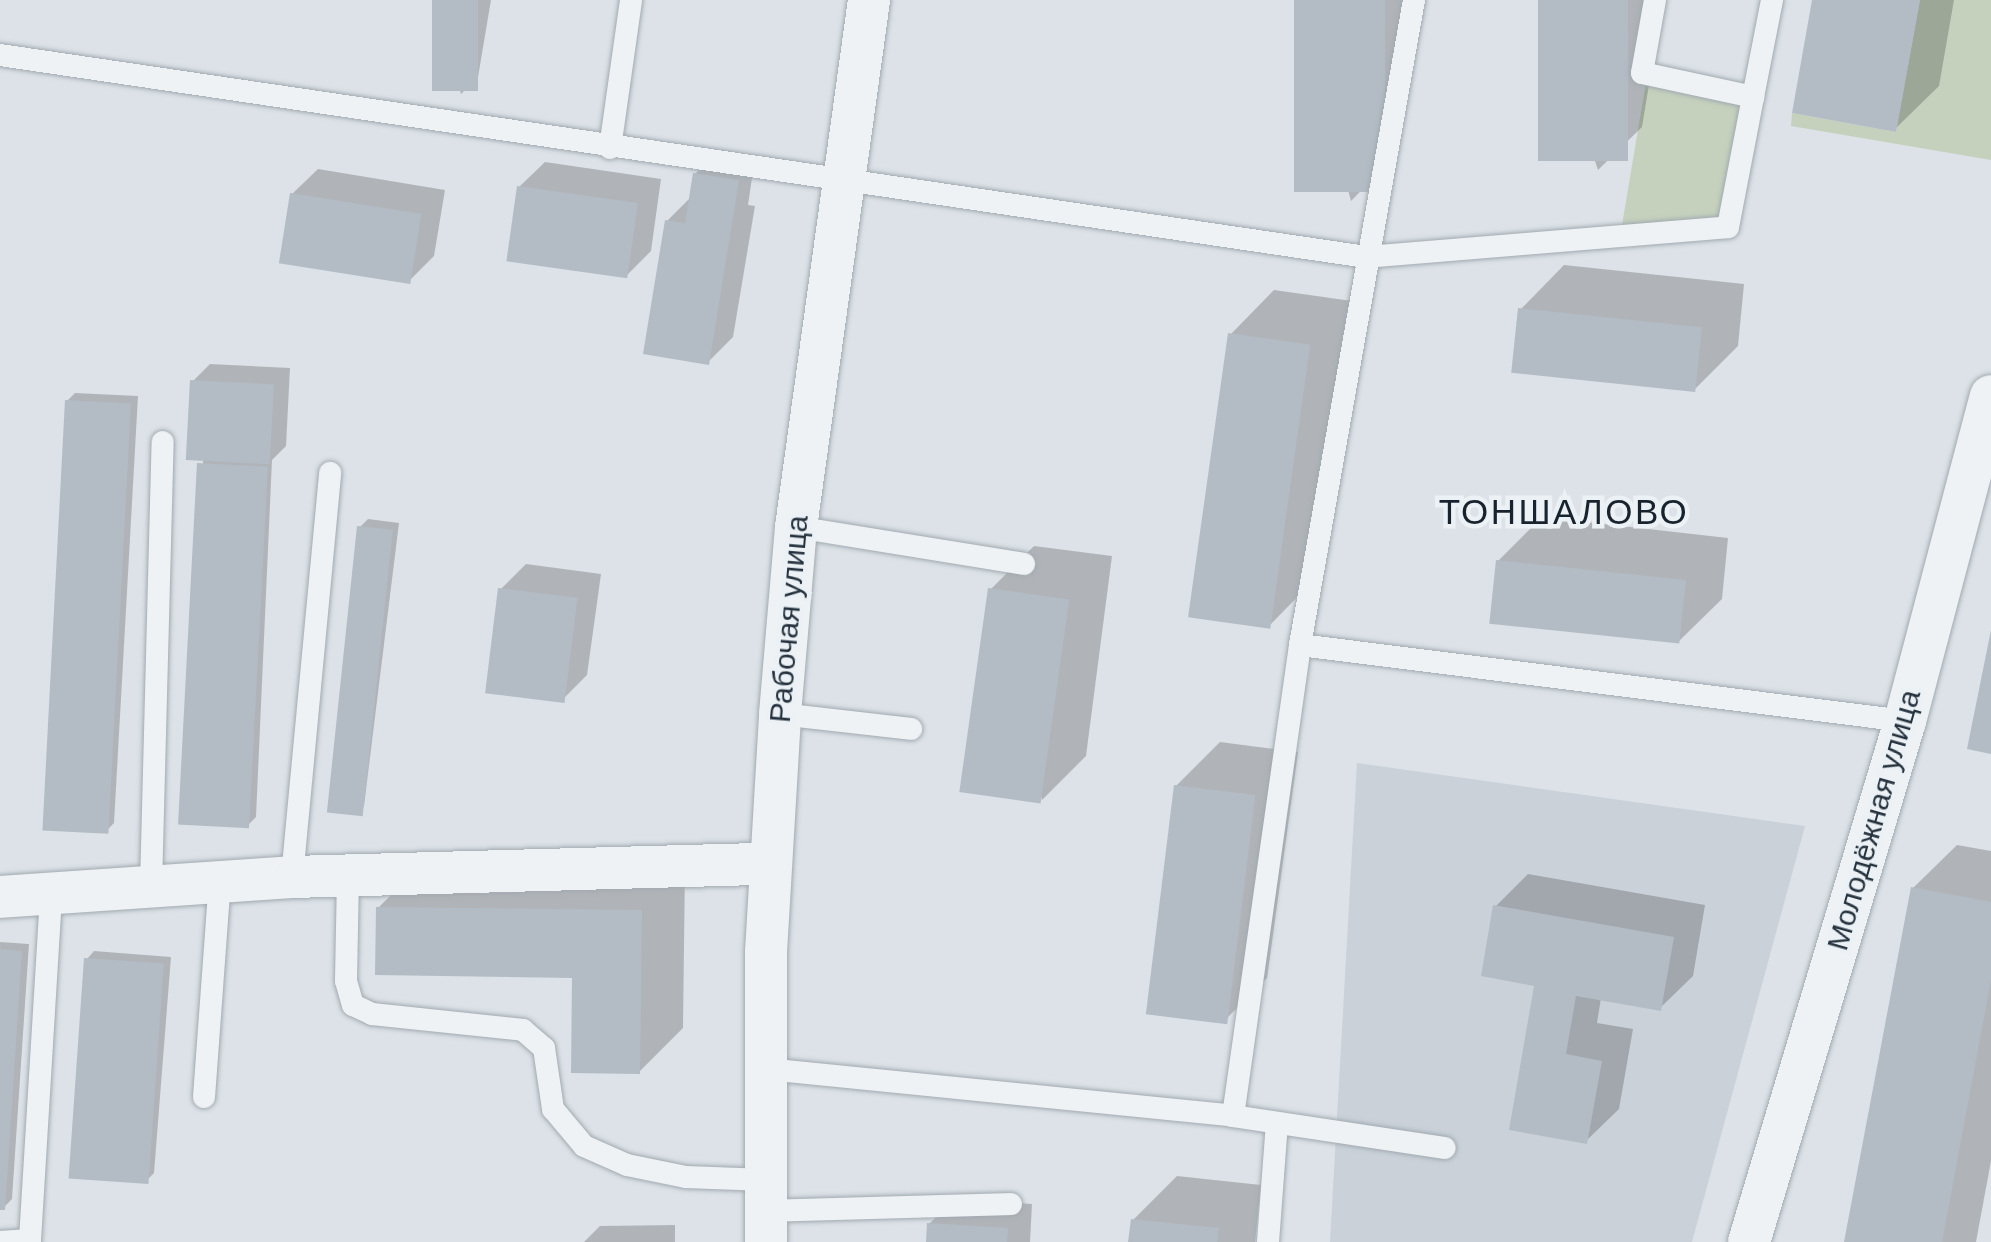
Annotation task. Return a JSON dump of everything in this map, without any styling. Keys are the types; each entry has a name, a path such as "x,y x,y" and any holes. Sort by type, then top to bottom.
{"street":[{"name":"Рабочая улица","path":"766,1211 771,864 780,714 796,526 840,183 869,0"},
{"name":"Молодёжная улица","path":"1749,1242 1905,721 1991,396"},
{"path":"0,897 292,876 771,864"}],"lane":[{"path":"610,148 632,0"},
{"path":"1233,1116 1300,645 1414,0"},
{"path":"1655,0 1642,74 1752,97"},
{"path":"0,55 840,183 1366,257 1728,227 1772,0"},
{"path":"151,886 163,442"},
{"path":"292,876 330,473"},
{"path":"796,526 1024,564"},
{"path":"1300,645 1905,721"},
{"path":"780,714 911,728"},
{"path":"348,876 346,981 353,1005 372,1014 522,1030 544,1048 552,1110 584,1146 627,1164 686,1177 766,1211 1011,1204"},
{"path":"204,1096 220,880"},
{"path":"0,1242 30,1240 51,893"},
{"path":"766,1068 1233,1116 1445,1148"},
{"path":"1268,1242 1276,1123"}],"shaded area":[{"path":"1357,763 1805,826 1692,1242 1330,1242"}],"green space":[{"path":"1920,0 1991,0 1991,160 1791,126 1792,113 1896,132"},
{"path":"1646,82 1747,102 1722,223 1621,231"}],"building":[{"path":"432,0 478,0 478,91 432,91"},
{"path":"1294,0 1385,0 1385,192 1294,192"},
{"path":"1538,0 1628,0 1628,161 1538,161"},
{"path":"1812,0 1920,0 1896,132 1792,113"},
{"path":"693,173 739,180 709,365 643,354 665,220 685,223"},
{"path":"517,186 638,203 627,278 506,261"},
{"path":"290,193 421,214 410,284 279,263"},
{"path":"1518,308 1702,327 1695,392 1511,373"},
{"path":"1228,333 1310,345 1270,629 1188,617"},
{"path":"190,380 274,384 270,464 186,460"},
{"path":"65,400 131,403 108,834 42,830"},
{"path":"197,463 268,467 249,828 178,825"},
{"path":"357,526 393,530 363,816 327,812"},
{"path":"1496,560 1686,580 1679,644 1489,624"},
{"path":"498,588 577,598 564,703 485,693"},
{"path":"988,588 1069,599 1041,803 959,792"},
{"path":"1991,630 1991,754 1967,749"},
{"path":"1174,785 1255,795 1227,1024 1146,1014"},
{"path":"1911,887 1991,902 1991,980 1942,1242 1844,1242"},
{"path":"1493,905 1674,937 1661,1011 1576,996 1566,1054 1602,1061 1587,1144 1509,1130 1534,986 1481,976"},
{"path":"376,907 642,910 640,1074 571,1073 572,978 375,975"},
{"path":"0,949 22,951 5,1210 0,1210"},
{"path":"84,958 164,964 148,1184 69,1178"},
{"path":"1131,1219 1219,1228 1217,1242 1128,1242"},
{"path":"927,1223 1008,1228 1007,1242 926,1242"}],"district":[{"name":"ТОНШАЛОВО","path":"1564,512"}]}
